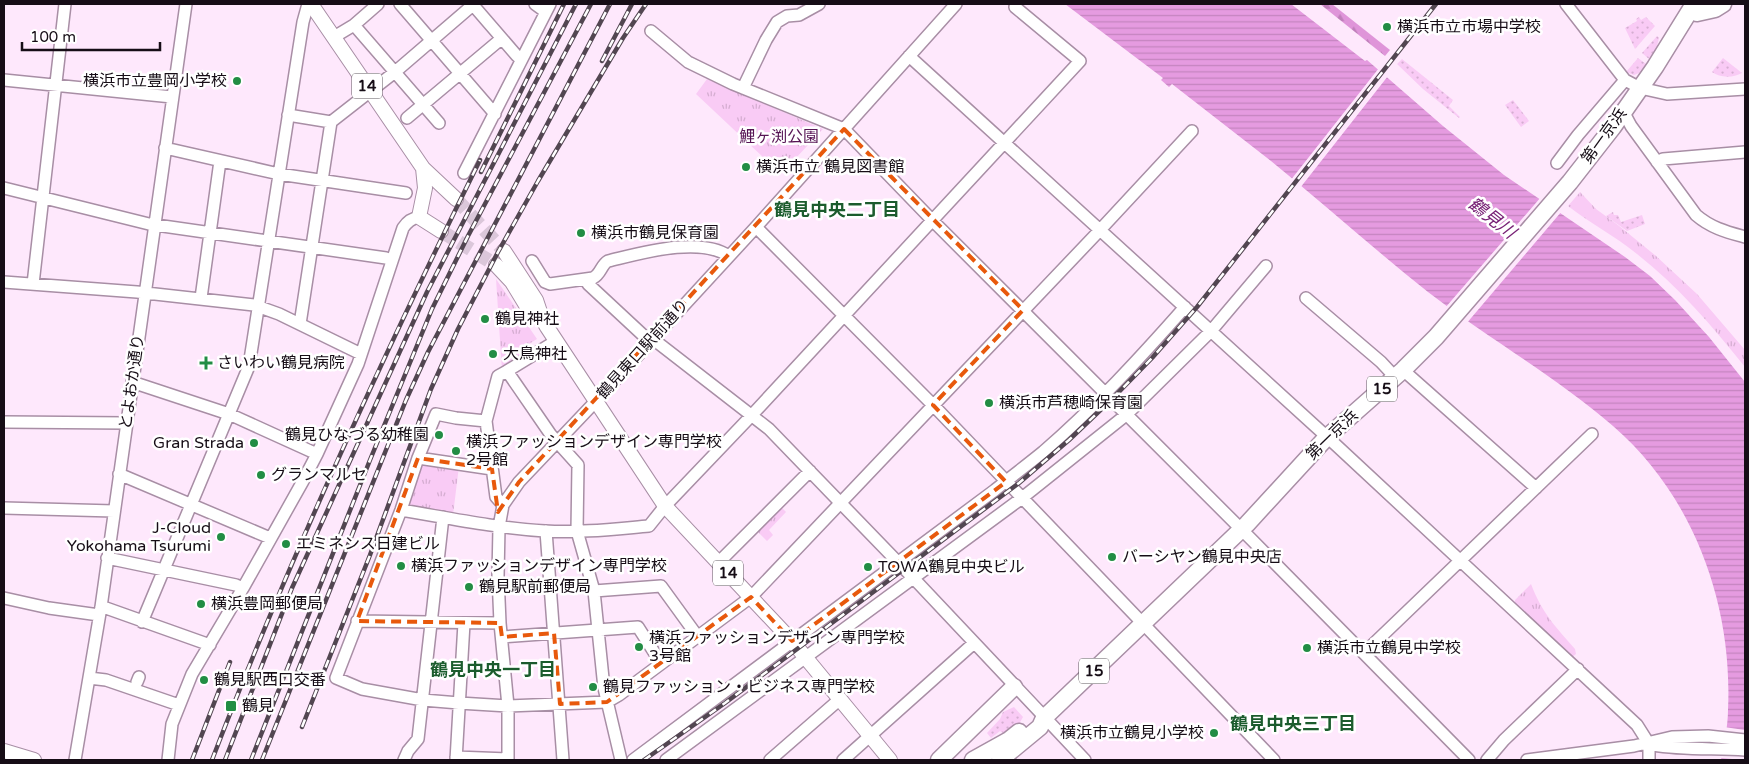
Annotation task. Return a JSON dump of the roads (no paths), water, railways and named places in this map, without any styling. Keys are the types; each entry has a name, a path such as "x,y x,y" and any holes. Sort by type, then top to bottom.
{"highway":[{"name":"第一京浜","path":"1000,760 1040,727 1044,718 1241,529 1326,438 1399,374 1436,337 1570,182 1699,7 1715,9 1723,4"},
{"path":"939,760 1014,687"},
{"name":"第一京浜","path":"973,760 1009,740 1033,720 1044,718"}],"main road":[{"name":"14","path":"309,4 334,37 423,168 456,199"},
{"path":"423,168 425,188 420,217 441,231"},
{"name":"14","path":"504,251 536,300 542,318 556,341 665,506 792,641 890,760"},
{"name":"14","path":"496,265 512,282 526,305 542,318"},
{"path":"4,751 34,760"}],"street":[{"path":"33,284 65,4"},
{"name":"とよおか通り","path":"75,760 103,611 107,558 186,4"},
{"path":"142,622 250,366 303,22 309,4"},
{"path":"334,37 354,25 378,4"},
{"path":"400,4 495,114"},
{"path":"288,115 331,122 360,101 474,4 501,39 522,59"},
{"path":"464,173 548,8 535,4"},
{"path":"743,88 773,26 787,16 802,14 819,4"},
{"name":"鶴見東口駅前通り","path":"508,759 508,706 500,623 498,576 499,527 503,505 519,482 756,227 956,4"},
{"path":"1566,4 1625,80 1640,88 1667,94 1745,89"},
{"path":"401,510 499,527 546,531 578,531 649,526 665,506 751,416 1080,61 1015,7"},
{"path":"354,25 438,123"},
{"path":"651,31 688,62 743,88 844,129 932,220 1469,760"},
{"path":"407,118 501,39"},
{"path":"909,56 1211,331 1637,725 1649,744 1649,760"},
{"path":"4,80 172,97"},
{"path":"1557,163 1578,135 1625,80"},
{"path":"1623,111 1631,126 1696,215 1717,229 1745,236"},
{"path":"300,324 331,122"},
{"path":"486,421 436,414 336,678 362,689 423,700 508,706 607,702 751,597 1192,131"},
{"path":"165,148 279,174 406,193"},
{"path":"1657,162 1663,159 1745,152"},
{"path":"201,298 220,161"},
{"path":"4,188 154,224 386,258"},
{"path":"168,760 172,724 192,674 243,588 317,454 361,354 403,228 407,222 420,217"},
{"path":"756,227 933,405 1274,760"},
{"path":"532,261 548,284 596,277 604,263 608,260 640,254 699,246 716,249 729,256"},
{"path":"666,760 680,755 806,658 1022,498 1126,415 1211,331 1266,266"},
{"path":"588,279 588,284 640,333 652,339 769,429 1085,760"},
{"path":"4,282 201,298 259,306 361,354"},
{"path":"1306,298 1381,362 1399,374 1536,488"},
{"path":"633,760 1006,482 1044,451 1105,393 1185,308"},
{"path":"503,505 496,496 486,421 498,376 556,341"},
{"path":"507,371 556,442 578,466 578,531 594,591 604,688 621,760"},
{"path":"132,382 229,414 317,454"},
{"path":"4,422 126,423"},
{"path":"1364,653 1592,434"},
{"path":"418,458 492,469"},
{"path":"718,563 810,471"},
{"path":"119,474 270,538"},
{"path":"4,508 114,511"},
{"path":"404,760 408,751 418,739 443,517"},
{"path":"546,531 563,760"},
{"path":"107,558 243,588"},
{"path":"594,591 661,586 698,637"},
{"path":"4,598 49,608 103,611 210,645"},
{"path":"357,621 500,623"},
{"path":"464,623 456,759 508,759"},
{"path":"502,637 638,627 661,663"},
{"path":"843,760 974,643"},
{"path":"1487,760 1504,740 1578,669"},
{"path":"89,678 106,680 179,706"},
{"path":"770,760 840,699"},
{"path":"667,736 680,755"},
{"path":"1527,760 1649,744 1672,737 1714,742 1745,750"},
{"path":"1714,742 1745,740"}],"water":[{"name":"鶴見川","path":"1065,4 1291,4 1365,61 1367,60 1443,126 1504,175 1650,276 1709,337 1745,382 1745,760 1721,760 1728,716 1728,671 1724,631 1715,592 1703,555 1686,519 1666,485 1641,454 1613,426 1591,408 1428,292 1271,161 1172,84 1169,87 1161,80 1163,78"}],"tunnel":[{"path":"456,199 504,251"},
{"path":"441,231 496,265"}],"railway":[{"path":"481,172 564,4"},
{"path":"225,760 292,588 427,292 576,4"},
{"path":"251,760 432,309 468,236 591,4"},
{"path":"262,760 406,400 428,352 610,4"},
{"path":"602,61 632,4"},
{"path":"302,727 370,555 431,389 458,329 538,181 623,38 646,4"},
{"path":"644,760 725,703 1019,483 1069,440 1112,399 1152,358 1197,307 1436,4"},
{"path":"212,760 305,532 373,382 480,160"},
{"path":"192,760 230,662"}],"place":[{"name":"横浜市立市場中学校","path":"1387,27"},
{"name":"横浜市立豊岡小学校","path":"237,81"},
{"name":"横浜市立 鶴見図書館","path":"746,167"},
{"name":"横浜市鶴見保育園","path":"581,233"},
{"name":"鶴見神社","path":"485,319"},
{"name":"大鳥神社","path":"493,354"},
{"name":"さいわい鶴見病院","path":"206,363"},
{"name":"横浜市芦穂崎保育園","path":"989,403"},
{"name":"鶴見ひなづる幼稚園","path":"439,435"},
{"name":"Gran Strada","path":"254,443"},
{"name":"横浜ファッションデザイン専門学校 2号館","path":"456,451"},
{"name":"グランマルセ","path":"261,475"},
{"name":"J-Cloud Yokohama Tsurumi","path":"221,537"},
{"name":"エミネンス日建ビル","path":"286,544"},
{"name":"バーシヤン鶴見中央店","path":"1112,557"},
{"name":"横浜ファッションデザイン専門学校","path":"401,566"},
{"name":"TOWA鶴見中央ビル","path":"868,567"},
{"name":"鶴見駅前郵便局","path":"469,587"},
{"name":"横浜豊岡郵便局","path":"201,604"},
{"name":"横浜ファッションデザイン専門学校 3号館","path":"639,647"},
{"name":"横浜市立鶴見中学校","path":"1307,648"},
{"name":"鶴見駅西口交番","path":"204,680"},
{"name":"鶴見ファッション・ビジネス専門学校","path":"593,687"},
{"name":"鶴見","path":"231,706"},
{"name":"横浜市立鶴見小学校","path":"1214,733"}],"district":[{"name":"鶴見中央二丁目","path":"837,210"},
{"name":"鶴見中央一丁目","path":"493,670"},
{"name":"鶴見中央三丁目","path":"1293,724"}],"park label":[{"name":"鯉ヶ渕公園","path":"779,137"}]}
